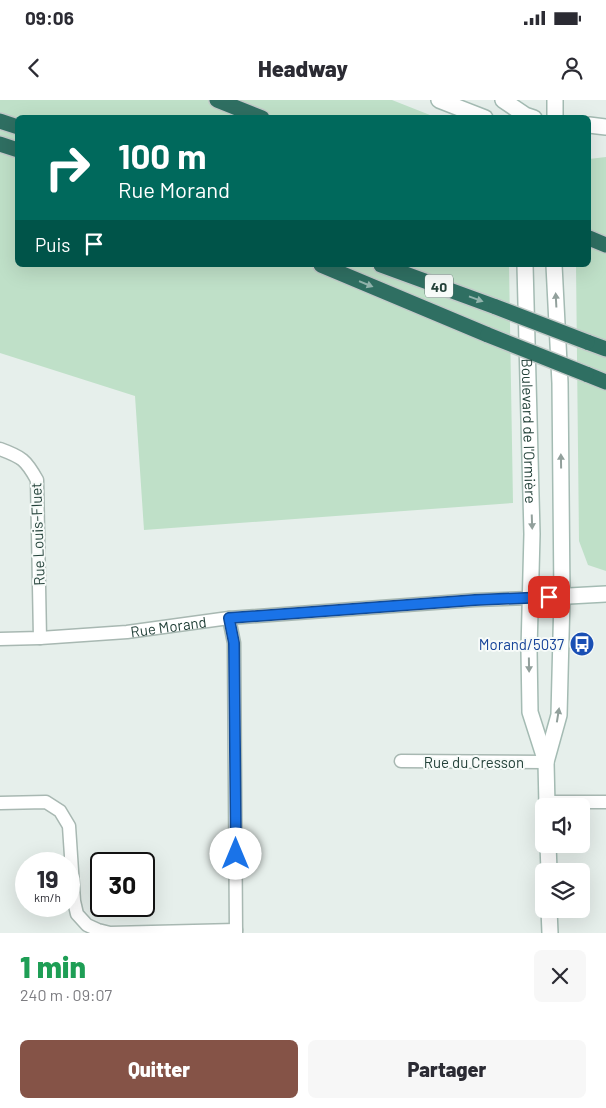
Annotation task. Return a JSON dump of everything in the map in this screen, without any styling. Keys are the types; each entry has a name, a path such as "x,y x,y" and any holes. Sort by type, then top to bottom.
{"highway":[{"path":"217,100 254,115"},
{"path":"0,121 15,127"},
{"path":"0,144 15,149"},
{"path":"591,234 606,242"},
{"path":"591,238 606,242"},
{"path":"326,267 606,382"},
{"name":"40","path":"386,267 606,349"}],"main road":[{"path":"439,100 477,115"},
{"path":"503,100 524,114"},
{"path":"555,100 555,115"},
{"path":"591,125 606,127"},
{"name":"Boulevard de l'Ormière","path":"525,267 532,534 532,598 529,650 530,712 546,762"},
{"name":"Boulevard de l'Ormière","path":"546,762 559,715 562,598 560,383 554,267"},
{"name":"Rue Morand","path":"532,598 562,598 606,594"},
{"path":"546,762 547,798"},
{"path":"549,918 550,933"}],"street":[{"name":"Rue Louis-Fluet","path":"0,449 19,456 30,467 37,480 40,638"},
{"name":"Rue Morand","path":"0,639 127,632 229,618 475,600 532,598"},
{"path":"0,803 46,802 60,811 69,826 74,901 77,914 87,925 110,933 236,932 234,643 229,618"},
{"name":"Rue du Cresson","path":"401,761 546,762"},
{"path":"590,803 606,802"}],"green space":[{"path":"0,100 392,100 430,115 15,115 15,267 509,267 513,503 144,530 135,396 0,353"},
{"path":"606,157 606,571 588,565 579,541 576,267 591,267 591,159"}],"place":[{"name":"Morand/5037","path":"582,644"}],"route":[{"path":"236,854 234,643 229,618 475,600 549,597"}]}
